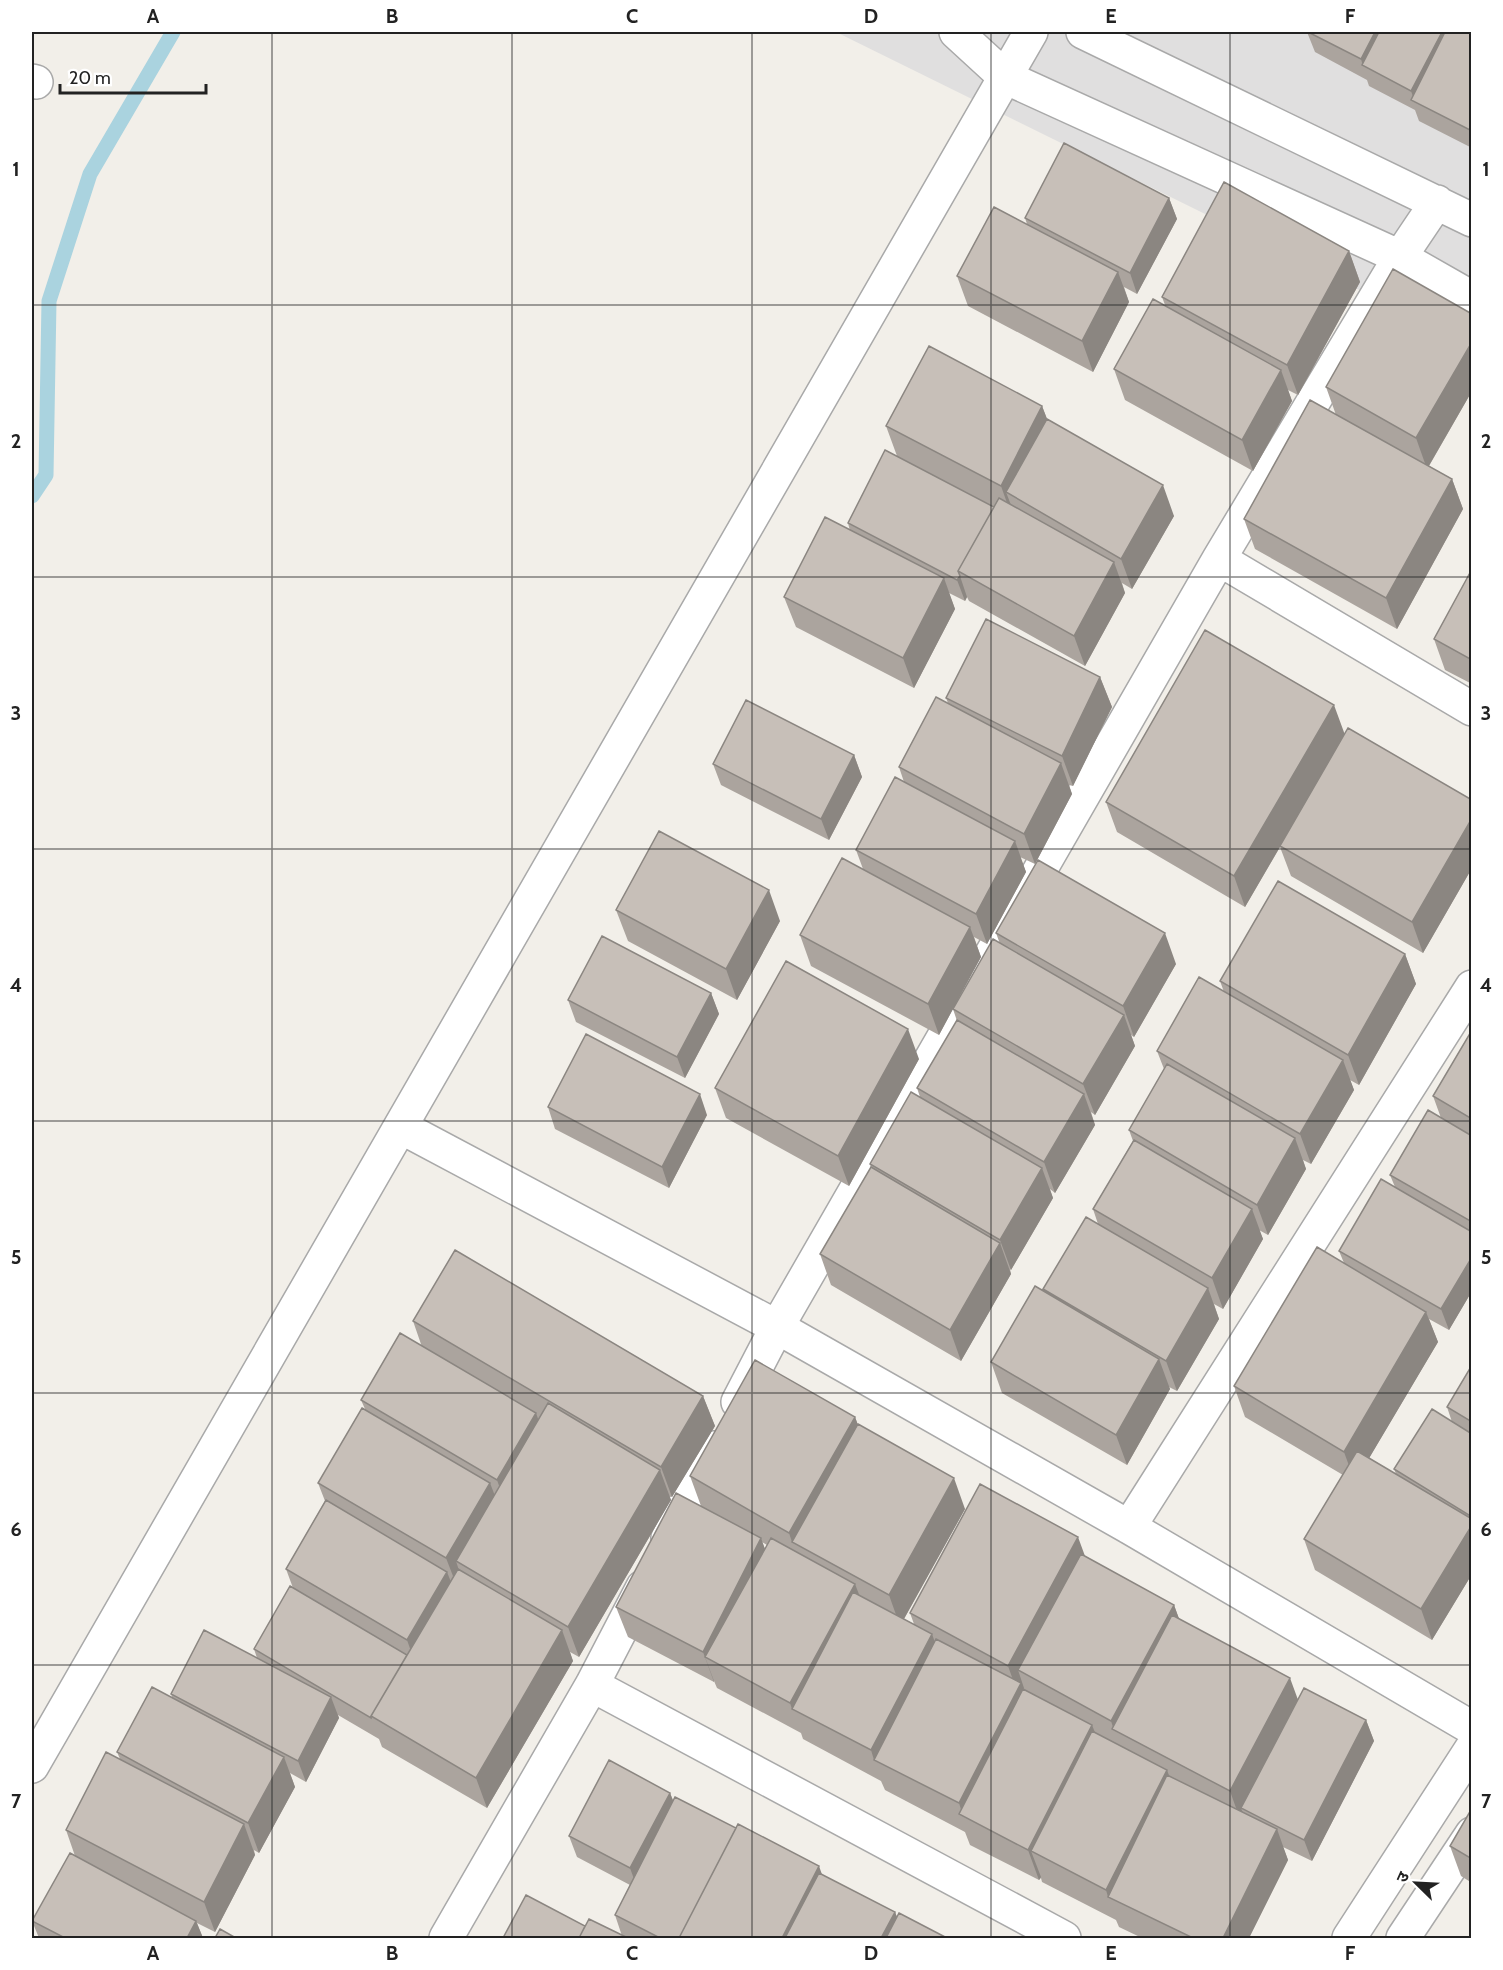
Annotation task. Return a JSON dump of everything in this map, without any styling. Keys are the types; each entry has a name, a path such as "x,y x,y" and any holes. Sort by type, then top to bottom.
{"street":[{"path":"956,32 1005,77 1400,257 1472,298"},
{"path":"32,1766 1031,32"},
{"path":"1083,32 1472,220"},
{"path":"446,1938 592,1685 777,1327 1219,559 1400,257 1437,202"},
{"path":"1219,559 1472,709"},
{"path":"1129,1527 1472,987"},
{"path":"400,1127 777,1327 1129,1527 1472,1728"},
{"path":"592,1685 1064,1938"},
{"path":"1349,1938 1472,1748"},
{"path":"1403,1938 1472,1834"}],"shaded area":[{"path":"836,32 1471,32 1471,345"}],"building":[{"path":"1308,32 1375,32 1361,59"},
{"path":"1379,32 1442,32 1411,91 1362,65"},
{"path":"1445,32 1472,32 1472,131 1411,100"},
{"path":"1064,143 1169,198 1130,273 1025,218"},
{"path":"1224,182 1349,251 1287,365 1162,297"},
{"path":"994,207 1118,272 1082,341 957,276"},
{"path":"1393,269 1472,314 1472,342 1416,438 1326,387"},
{"path":"1153,299 1281,370 1242,440 1114,369"},
{"path":"929,346 1042,406 1001,486 886,426"},
{"path":"1310,400 1452,479 1386,598 1244,519"},
{"path":"1047,419 1163,485 1121,559 1006,492"},
{"path":"885,450 994,507 958,571 960,576 957,580 848,523"},
{"path":"999,498 1114,562 1074,636 958,571"},
{"path":"825,517 944,578 903,658 784,597"},
{"path":"1472,569 1472,660 1434,639"},
{"path":"986,619 1100,677 1062,756 946,698"},
{"path":"1205,630 1334,705 1234,876 1106,802"},
{"path":"936,697 1061,763 1024,834 899,767"},
{"path":"746,700 854,755 821,819 713,764"},
{"path":"1348,728 1472,800 1472,818 1412,922 1280,846"},
{"path":"895,777 1015,841 976,914 856,850"},
{"path":"659,831 769,890 726,969 616,910"},
{"path":"842,858 970,927 928,1004 800,935"},
{"path":"1038,860 1165,933 1123,1006 996,933"},
{"path":"1278,881 1405,954 1348,1055 1220,981"},
{"path":"602,936 711,993 677,1057 568,1000"},
{"path":"993,939 1124,1015 1083,1084 953,1009"},
{"path":"786,961 908,1029 838,1156 715,1088"},
{"path":"1199,977 1343,1060 1300,1134 1157,1051"},
{"path":"957,1020 1084,1094 1044,1162 917,1088"},
{"path":"1472,1030 1472,1119 1433,1096"},
{"path":"586,1034 700,1094 662,1167 548,1107"},
{"path":"1167,1064 1295,1138 1257,1205 1129,1130"},
{"path":"911,1092 1042,1168 1000,1240 870,1164"},
{"path":"1428,1110 1472,1136 1472,1222 1390,1175"},
{"path":"1134,1140 1252,1209 1212,1278 1093,1209"},
{"path":"871,1167 1000,1243 950,1330 820,1254"},
{"path":"1381,1179 1472,1232 1472,1257 1441,1309 1339,1251"},
{"path":"1086,1217 1208,1288 1166,1361 1043,1289"},
{"path":"1317,1247 1426,1312 1344,1452 1234,1386"},
{"path":"455,1250 703,1396 661,1467 413,1321"},
{"path":"1035,1286 1159,1359 1116,1435 991,1362"},
{"path":"400,1333 536,1413 497,1480 361,1400"},
{"path":"755,1360 855,1417 789,1533 690,1476"},
{"path":"1472,1365 1472,1422 1447,1407"},
{"path":"548,1403 660,1470 568,1627 456,1561"},
{"path":"362,1408 490,1483 446,1558 318,1483"},
{"path":"1432,1409 1472,1434 1472,1517 1394,1469"},
{"path":"858,1424 954,1478 889,1595 792,1542"},
{"path":"1357,1451 1472,1519 1472,1525 1421,1609 1304,1539"},
{"path":"980,1484 1078,1537 1008,1666 910,1613"},
{"path":"676,1493 761,1538 703,1652 616,1607"},
{"path":"326,1500 447,1572 407,1640 286,1569"},
{"path":"771,1538 855,1584 790,1703 705,1657"},
{"path":"1081,1554 1174,1605 1111,1721 1018,1670"},
{"path":"458,1569 562,1630 476,1778 371,1716"},
{"path":"290,1586 407,1655 371,1718 254,1649"},
{"path":"853,1592 932,1634 871,1750 792,1709"},
{"path":"1172,1615 1290,1678 1230,1791 1112,1729"},
{"path":"204,1630 331,1697 298,1761 171,1694"},
{"path":"936,1639 1021,1683 959,1803 874,1760"},
{"path":"152,1687 284,1757 248,1823 117,1752"},
{"path":"1304,1688 1366,1720 1304,1840 1241,1808"},
{"path":"1023,1689 1092,1725 1028,1850 959,1814"},
{"path":"1092,1731 1167,1770 1106,1890 1031,1851"},
{"path":"106,1752 244,1824 204,1902 66,1830"},
{"path":"609,1760 670,1793 630,1868 569,1836"},
{"path":"1167,1775 1277,1829 1223,1938 1193,1938 1108,1897"},
{"path":"675,1797 736,1828 679,1938 660,1938 615,1915"},
{"path":"1472,1808 1472,1859 1450,1846"},
{"path":"738,1824 819,1866 782,1938 679,1938"},
{"path":"70,1853 196,1921 187,1938 65,1938 32,1921"},
{"path":"819,1873 895,1912 881,1938 785,1938"},
{"path":"526,1895 585,1926 579,1938 503,1938"},
{"path":"899,1913 947,1938 886,1938"},
{"path":"589,1919 628,1938 579,1938"},
{"path":"220,1929 236,1938 215,1938"}],"waterway":[{"path":"32,496 46,475 49,301 90,174 173,32"}]}
